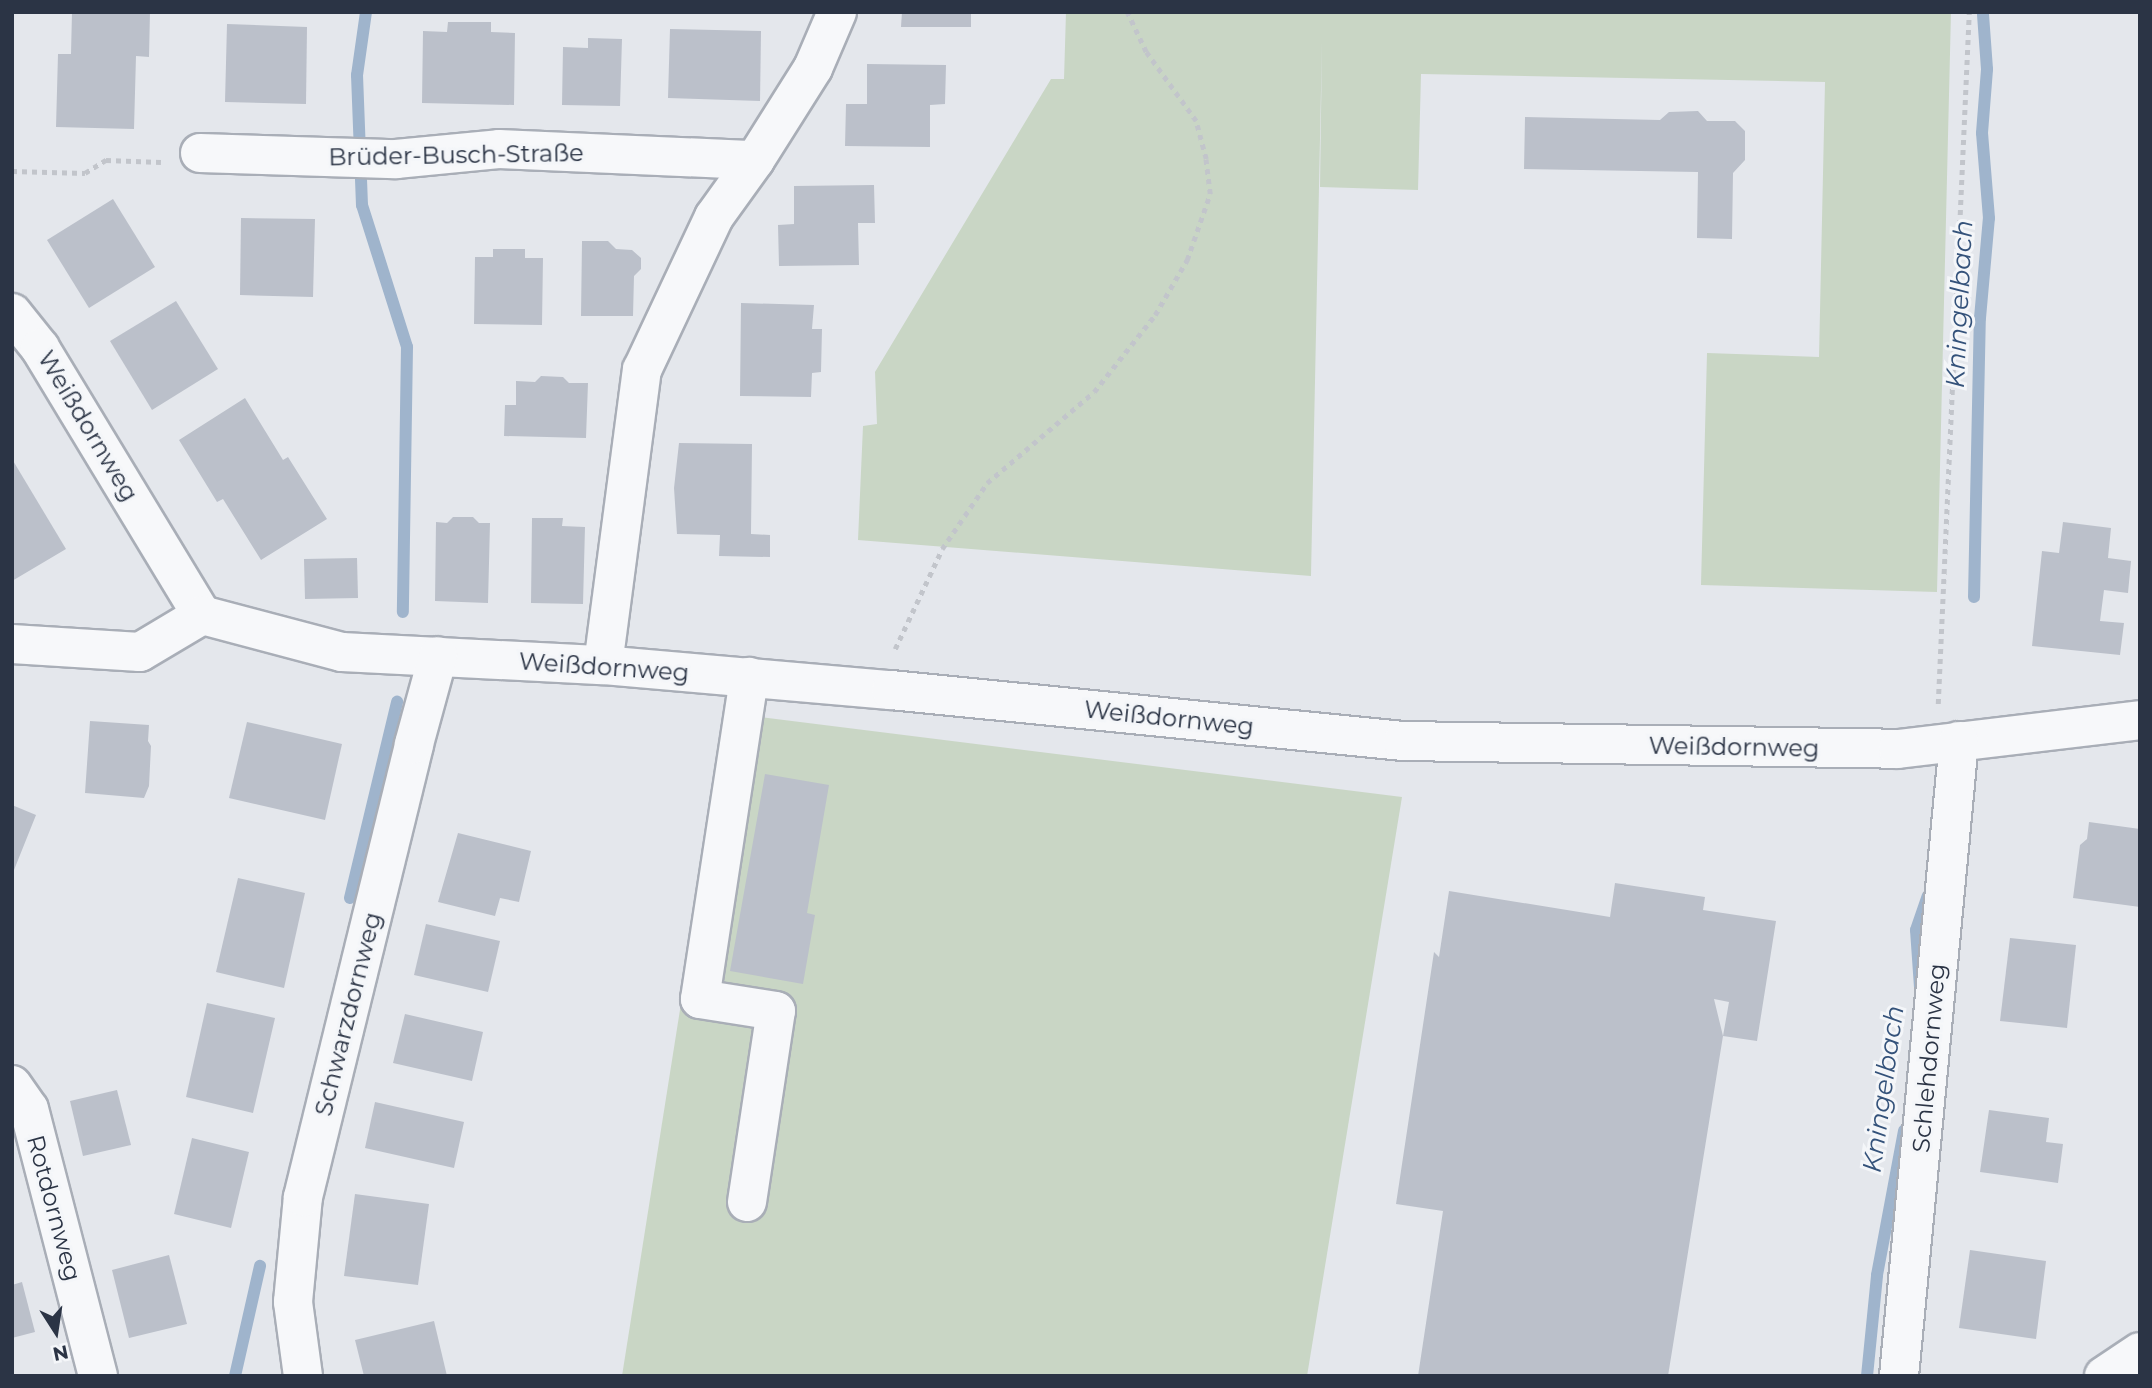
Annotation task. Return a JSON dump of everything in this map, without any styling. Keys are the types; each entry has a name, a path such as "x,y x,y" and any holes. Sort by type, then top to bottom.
{"street":[{"path":"603,665 642,370 714,217 755,160 813,68 837,12"},
{"name":"Brüder-Busch-Straße","path":"200,153 396,159 499,149 755,160"},
{"name":"Weißdornweg","path":"12,313 40,348 202,615 342,652 603,665 749,677 1403,741 1898,749 2140,720"},
{"path":"12,644 140,652 202,615"},
{"name":"Schwarzdornweg","path":"303,1376 293,1302 303,1197 438,656"},
{"path":"747,1202 776,1011 700,999 749,677"},
{"name":"Schlehdornweg","path":"1899,1376 1948,743"},
{"name":"Rotdornweg","path":"12,1085 29,1108 98,1376"},
{"path":"2104,1376 2140,1352"}],"path":[{"path":"891,690 895,649 919,593 949,538 987,483 1094,392 1155,315 1187,260 1210,194 1206,159 1196,121 1146,52 1128,12"},
{"path":"1948,743 1969,12"},
{"path":"12,171 85,173 106,160 180,163 200,153"}],"green space":[{"path":"1066,12 1951,12 1937,592 1701,585 1707,353 1819,357 1825,82 1421,74 1418,190 1320,187 1322,41 1311,576 858,540 863,426 877,424 875,372 1051,79 1064,79"},
{"path":"727,713 1402,797 1307,1376 622,1376"}],"building":[{"path":"72,12 150,12 149,57 136,56 134,129 56,127 58,54 71,54"},
{"path":"902,12 971,12 971,27 901,27"},
{"path":"448,22 491,22 491,32 515,33 514,105 422,103 423,31 447,32"},
{"path":"227,24 307,27 306,104 225,102"},
{"path":"670,29 761,31 760,101 668,98"},
{"path":"588,38 622,39 620,106 562,105 563,47 588,48"},
{"path":"867,64 946,65 945,104 930,105 930,147 845,146 846,104 867,104"},
{"path":"1698,111 1707,121 1735,121 1745,131 1745,160 1733,173 1732,239 1697,238 1698,172 1524,169 1525,117 1660,120 1669,112"},
{"path":"874,185 875,223 858,223 859,265 779,266 778,225 794,224 794,186"},
{"path":"113,199 155,267 89,308 47,240"},
{"path":"241,218 315,219 313,297 240,295"},
{"path":"582,241 608,241 616,249 632,250 641,258 641,269 634,276 633,316 581,316"},
{"path":"493,249 525,249 525,258 543,258 542,325 474,324 475,257 493,257"},
{"path":"176,301 218,369 152,410 110,341"},
{"path":"741,303 814,305 812,329 822,329 821,372 812,373 811,397 740,396"},
{"path":"541,376 563,377 569,383 588,383 586,438 504,436 505,405 516,405 516,381 535,382"},
{"path":"245,398 283,460 288,457 327,519 261,560 223,499 217,502 179,440"},
{"path":"679,443 752,444 751,534 770,535 770,557 719,556 720,535 677,534 674,488"},
{"path":"12,459 66,549 12,581"},
{"path":"453,517 473,517 479,523 490,523 488,603 435,601 436,522 447,523"},
{"path":"532,518 563,518 562,526 585,527 583,604 531,603"},
{"path":"2063,522 2111,528 2108,558 2131,561 2128,593 2104,590 2100,621 2124,623 2120,655 2032,646 2042,551 2059,553"},
{"path":"357,558 358,598 305,599 304,559"},
{"path":"90,721 149,725 149,786 144,798 85,793"},
{"path":"247,722 342,744 325,820 229,798"},
{"path":"765,774 829,785 807,913 815,915 803,984 730,971"},
{"path":"12,805 36,815 12,875"},
{"path":"2089,822 2140,829 2140,907 2073,898 2080,845 2087,839"},
{"path":"458,833 531,851 519,902 500,898 495,916 438,902"},
{"path":"238,878 305,893 284,988 216,972"},
{"path":"1615,883 1705,897 1703,910 1776,921 1757,1041 1723,1036 1668,1376 1418,1376 1443,1211 1396,1204 1434,952 1439,957 1449,891 1610,917","holes":["1714,999 1729,1002 1723,1036"]},
{"path":"426,924 500,941 488,992 414,975"},
{"path":"2010,938 2076,945 2067,1028 2000,1021"},
{"path":"207,1003 275,1018 253,1113 186,1097"},
{"path":"405,1014 483,1032 472,1081 393,1063"},
{"path":"117,1090 131,1145 83,1156 70,1101"},
{"path":"375,1102 464,1122 454,1168 365,1148"},
{"path":"1989,1110 2049,1118 2046,1142 2063,1144 2058,1183 1980,1172"},
{"path":"192,1138 249,1152 231,1228 174,1214"},
{"path":"355,1194 429,1204 418,1285 344,1276"},
{"path":"1970,1250 2046,1261 2036,1339 1959,1328"},
{"path":"169,1255 187,1324 129,1338 112,1270"},
{"path":"22,1282 35,1332 12,1338 12,1285"},
{"path":"434,1321 447,1376 364,1376 355,1340"}],"waterway":[{"path":"366,12 357,75 362,205 407,347 403,612"},
{"name":"Kningelbach","path":"1974,597 1980,318 1989,218 1982,133 1987,69 1983,14"},
{"path":"350,898 397,702"},
{"name":"Kningelbach","path":"1920,987 1916,930 1928,896"},
{"name":"Kningelbach","path":"1867,1376 1877,1275 1904,1131"},
{"path":"235,1376 260,1266"}]}
